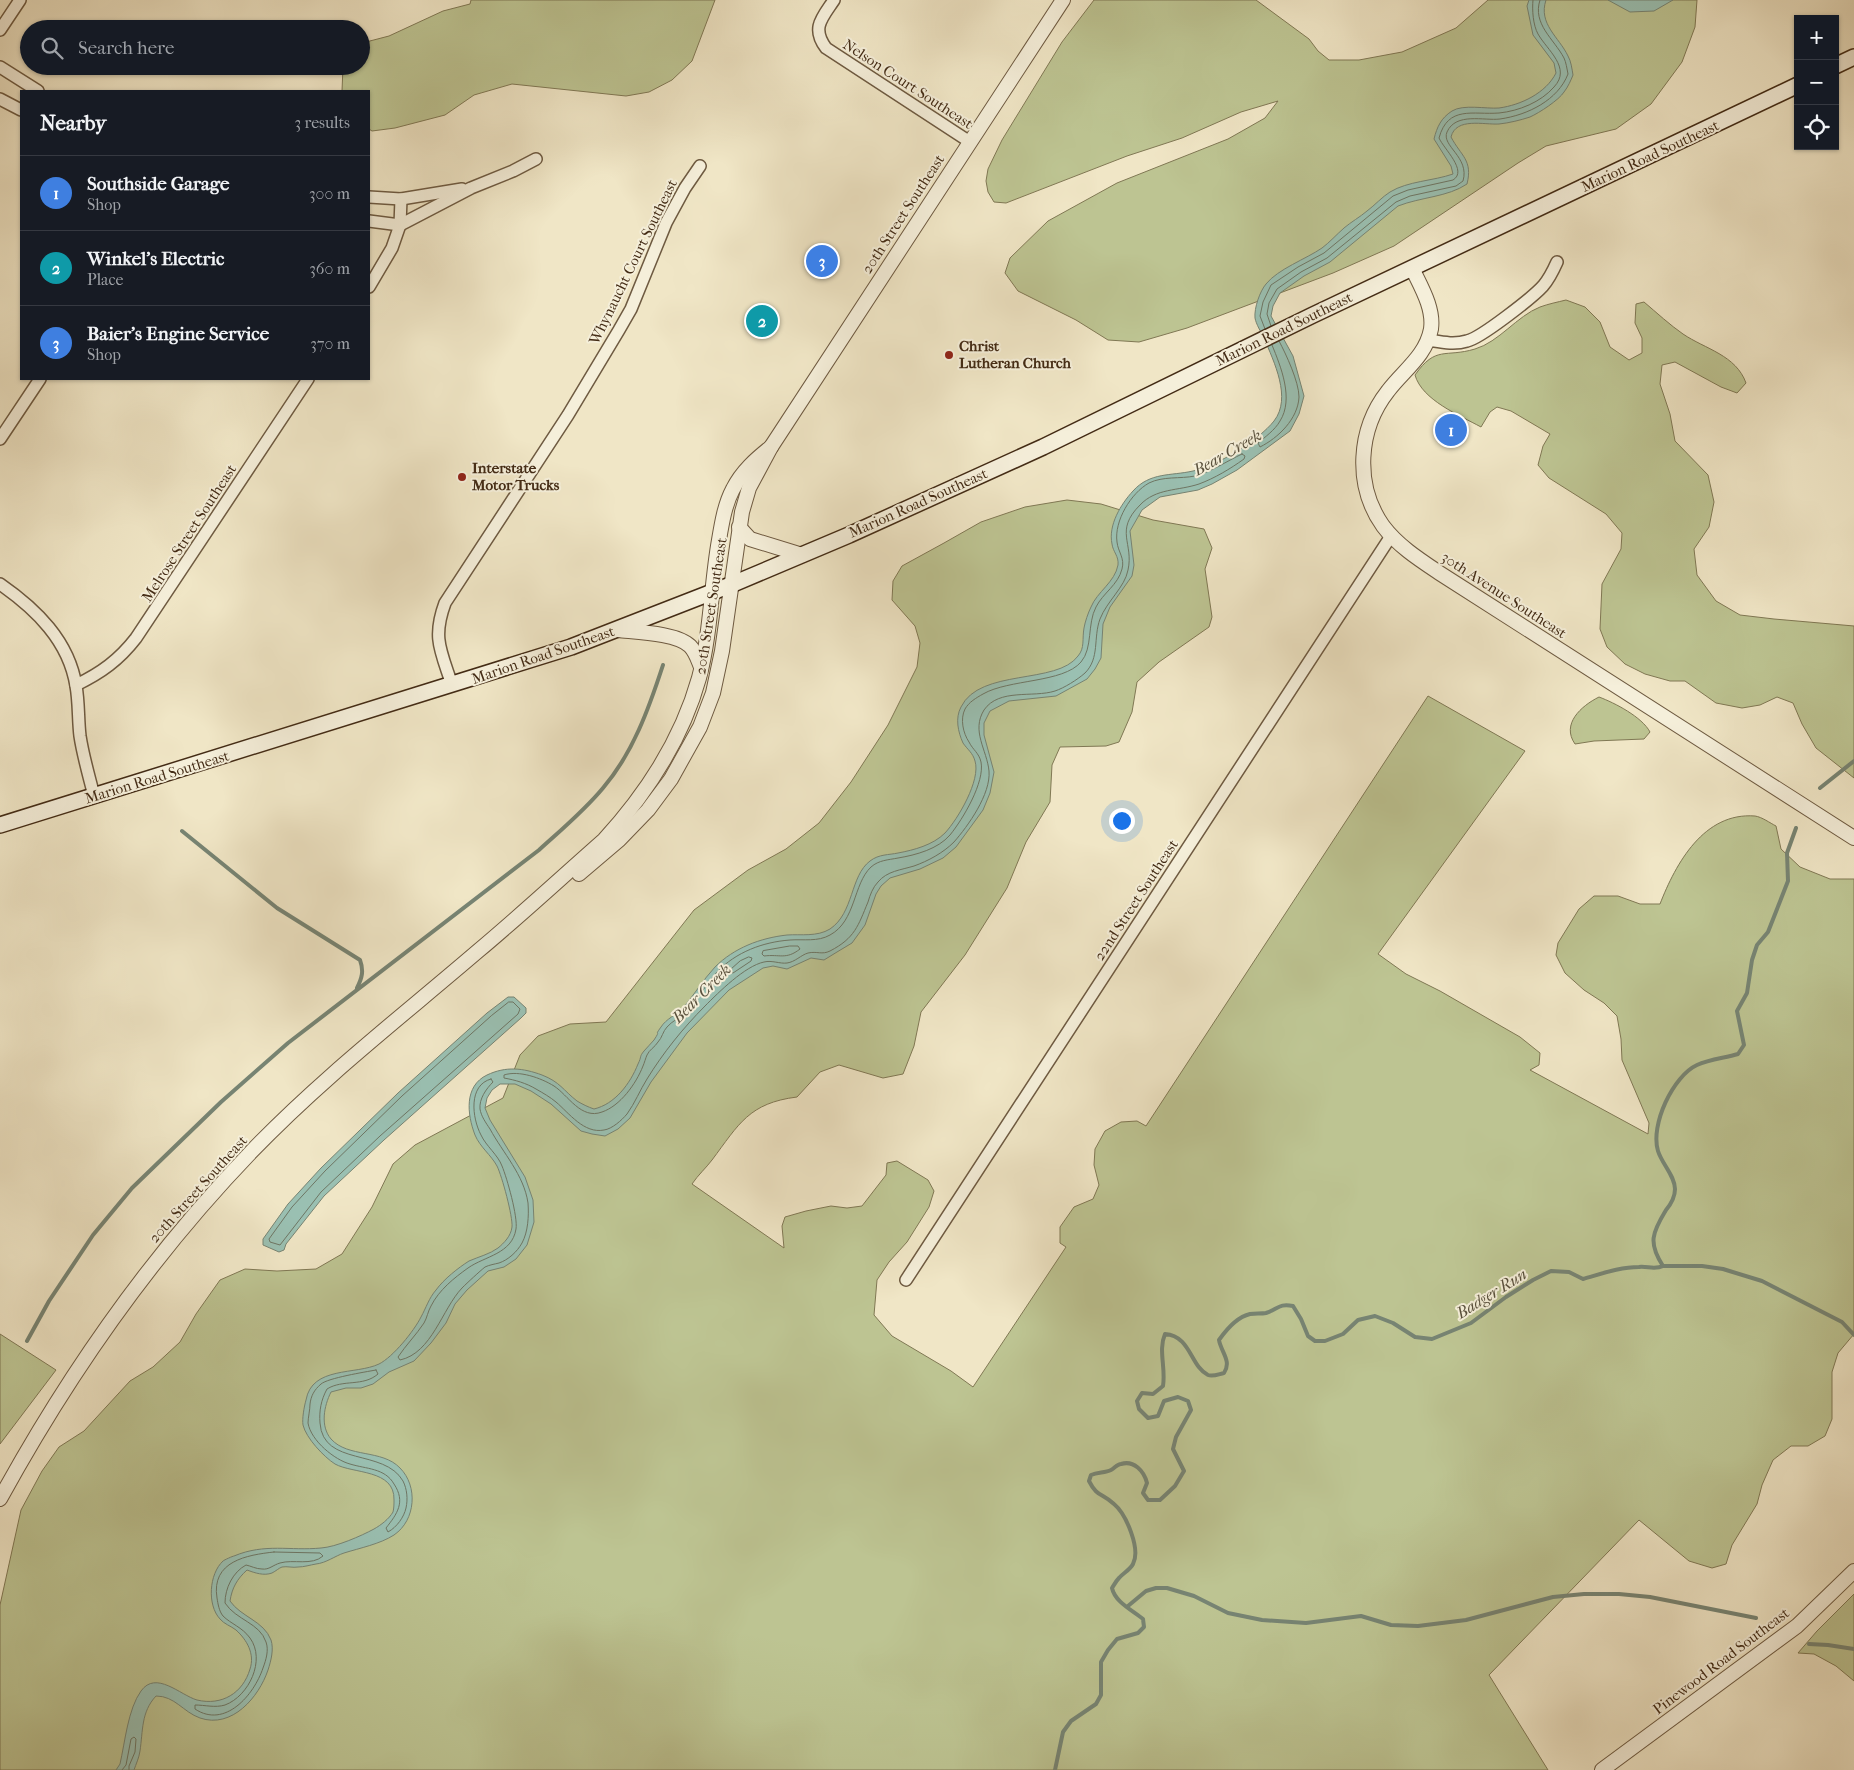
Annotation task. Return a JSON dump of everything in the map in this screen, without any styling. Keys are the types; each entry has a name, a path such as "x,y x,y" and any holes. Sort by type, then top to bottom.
{"main road":[{"path":"1839,64 1854,57"},
{"name":"Marion Road Southeast","path":"0,825 571,647 733,584 1042,447 1312,315 1794,87"}],"street":[{"path":"0,30 20,0"},
{"name":"Nelson Court Southeast","path":"834,0 824,15 818,31 819,37 826,48 970,142"},
{"name":"20th Street Southeast","path":"0,1499 50,1412 96,1341 150,1268 197,1210 252,1151 313,1091 380,1033 479,951 602,855 634,826 660,796 690,746 707,710 721,658 733,584 739,527 749,488 771,447 1063,0"},
{"path":"0,67 36,90"},
{"path":"0,99 20,109"},
{"path":"370,221 400,225 471,188 513,171 536,159"},
{"name":"Whynaucht Court Southeast","path":"452,685 438,635 439,622 446,603 568,415 619,330 631,309 666,223 685,188 700,166"},
{"path":"370,197 401,199 471,188"},
{"path":"370,285 392,248 400,225 401,199"},
{"path":"1428,340 1460,343 1480,335 1537,292 1546,282 1557,262"},
{"name":"30th Avenue Southeast","path":"1412,268 1430,309 1432,320 1428,340 1416,361 1395,382 1380,401 1366,436 1363,462 1366,489 1376,514 1391,536 1408,552 1441,574 1854,838"},
{"path":"0,439 39,380"},
{"name":"Melrose Street Southeast","path":"76,685 107,669 128,650 307,380"},
{"name":"20th Street Southeast","path":"479,951 604,840 629,811 658,770 680,730 694,695 707,635 711,592 723,518 728,501 740,476 771,447"},
{"path":"739,527 750,539 802,555"},
{"name":"22nd Street Southeast","path":"906,1280 1391,536"},
{"path":"0,584 46,622 58,638 70,665 76,685 80,735 94,796"},
{"path":"618,630 660,636 686,643 696,655 701,667"},
{"name":"Pinewood Road Southeast","path":"1602,1770 1797,1626 1854,1571"}],"green space":[{"path":"471,0 715,0 692,61 672,80 649,92 626,96 512,84 474,95 445,115 395,128 370,130 370,90 342,90 343,75 370,75 370,41 389,36 443,11 470,4"},
{"path":"1094,0 1256,0 1309,39 1318,51 1329,60 1359,60 1402,52 1456,28 1488,0 1697,0 1695,27 1682,62 1651,104 1616,129 1546,146 1394,246 1333,273 1187,328 1139,342 1108,340 1076,320 1018,291 1005,273 1010,258 1048,221 1117,183 1228,139 1265,118 1278,101 1241,112 1182,138 1127,156 1006,203 994,202 988,192 986,181 988,169 1002,140 1062,42"},
{"path":"1566,300 1585,307 1600,322 1610,347 1629,360 1642,353 1642,338 1635,323 1636,304 1644,302 1683,334 1727,359 1741,373 1746,383 1737,393 1721,387 1675,362 1662,365 1660,384 1670,414 1675,441 1708,475 1714,502 1709,527 1694,549 1697,575 1716,601 1740,615 1854,626 1854,778 1816,748 1802,724 1793,703 1777,697 1760,705 1742,708 1716,703 1685,681 1670,681 1645,674 1625,664 1607,647 1600,629 1602,584 1621,549 1622,533 1606,514 1549,478 1538,465 1543,446 1550,434 1511,411 1497,407 1490,412 1481,427 1442,406 1425,392 1419,384 1415,375 1422,366 1435,356 1484,346 1532,311"},
{"path":"1067,500 1101,504 1153,520 1204,529 1212,548 1205,569 1212,617 1209,627 1159,662 1137,682 1132,712 1119,742 1106,746 1060,747 1052,765 1050,802 1026,842 1007,888 965,955 921,1012 914,1046 903,1074 883,1078 839,1065 820,1072 797,1097 767,1104 747,1117 692,1184 784,1248 782,1226 785,1217 831,1206 847,1208 862,1206 886,1175 887,1163 897,1161 928,1180 934,1191 929,1207 907,1242 889,1262 877,1280 874,1315 892,1336 951,1371 973,1387 1066,1247 1060,1243 1060,1227 1074,1207 1093,1199 1099,1185 1094,1165 1095,1149 1105,1131 1121,1122 1137,1121 1146,1126 1428,696 1525,751 1378,954 1406,974 1440,991 1520,1037 1540,1053 1539,1065 1530,1070 1648,1134 1649,1123 1622,1060 1617,1016 1604,1003 1584,990 1565,973 1556,955 1558,943 1579,909 1594,896 1618,896 1640,904 1660,904 1674,872 1694,843 1721,822 1737,817 1755,816 1776,826 1781,849 1800,867 1830,879 1854,879 1854,1334 1838,1353 1832,1372 1832,1419 1825,1436 1808,1446 1791,1446 1773,1460 1762,1485 1757,1504 1732,1545 1726,1564 1712,1568 1689,1561 1639,1520 1489,1675 1548,1770 0,1770 0,1605 21,1510 42,1471 59,1447 84,1431 130,1381 153,1367 180,1342 196,1314 220,1280 245,1269 277,1271 316,1269 342,1254 372,1207 393,1164 415,1145 503,1098 520,1055 538,1036 570,1024 606,1022 694,910 748,870 786,849 819,823 851,782 888,725 917,667 920,643 915,626 892,600 893,581 902,566 981,522 1025,507"},
{"path":"1599,697 1635,716 1650,732 1644,739 1594,741 1575,744 1571,737 1570,729 1575,716 1586,705"},
{"path":"0,1334 56,1370 0,1444"},
{"path":"1854,1594 1854,1681 1836,1666 1814,1654 1798,1653"}],"water":[{"name":"Bear Creek","path":"1529,0 1546,0 1544,9 1547,23 1564,49 1571,65 1573,75 1565,90 1553,102 1530,117 1503,124 1471,123 1458,127 1451,137 1467,164 1467,184 1451,192 1398,206 1330,262 1304,276 1280,293 1273,306 1271,316 1293,356 1304,396 1299,414 1290,431 1237,470 1212,484 1198,490 1160,497 1142,510 1130,531 1134,565 1132,576 1110,607 1103,624 1101,658 1095,669 1087,679 1056,696 1009,701 990,711 984,723 984,735 994,772 990,793 983,810 956,847 943,858 920,869 890,878 881,886 876,894 865,925 852,943 824,960 811,958 787,969 773,966 763,968 729,990 687,1033 651,1082 630,1118 618,1129 605,1136 581,1131 551,1104 531,1091 515,1084 500,1084 492,1090 487,1098 485,1108 490,1120 525,1177 533,1200 534,1222 527,1245 516,1259 504,1267 488,1271 467,1290 455,1304 446,1323 414,1361 389,1372 373,1384 361,1388 346,1388 331,1392 326,1403 324,1422 331,1439 346,1449 375,1455 393,1462 406,1475 412,1493 412,1503 407,1521 401,1529 388,1538 323,1562 302,1567 282,1567 266,1574 247,1570 235,1584 230,1601 263,1628 271,1640 270,1663 258,1690 243,1708 233,1715 223,1719 212,1720 200,1718 174,1701 156,1696 145,1715 140,1754 134,1770 116,1770 120,1764 133,1707 141,1691 147,1685 161,1683 197,1700 215,1701 230,1696 237,1691 247,1677 251,1663 249,1648 244,1638 236,1630 220,1619 213,1606 212,1581 223,1561 245,1552 256,1550 278,1548 310,1549 334,1546 374,1529 385,1522 393,1512 394,1500 388,1483 372,1474 335,1464 316,1447 303,1425 306,1400 310,1389 326,1377 336,1373 370,1367 385,1361 403,1343 421,1317 431,1296 443,1282 469,1261 498,1248 509,1236 512,1222 502,1178 495,1162 477,1139 472,1127 469,1101 474,1086 487,1075 494,1072 508,1069 521,1070 548,1078 557,1083 577,1101 594,1109 609,1103 631,1079 642,1054 654,1040 663,1024 683,1008 722,960 739,949 757,941 787,935 825,932 838,922 844,914 859,876 870,861 880,856 904,852 923,846 935,841 945,833 962,809 975,778 974,758 963,743 959,730 958,716 961,707 971,695 984,687 1001,681 1054,671 1068,665 1078,656 1082,647 1084,626 1090,609 1097,596 1110,582 1118,565 1112,544 1112,530 1116,515 1128,496 1140,485 1154,478 1193,471 1214,464 1248,444 1274,421 1279,412 1281,402 1280,380 1255,318 1255,309 1266,284 1285,269 1322,248 1390,192 1413,183 1453,174 1451,166 1434,139 1440,123 1452,111 1475,107 1499,108 1516,104 1532,97 1552,80 1556,73 1554,63 1533,35 1527,6"},
{"path":"1608,0 1673,0 1654,11 1630,12"},
{"path":"508,997 514,997 526,1008 526,1013 324,1196 286,1244 284,1250 279,1252 263,1245 263,1239 288,1204 321,1168 398,1093 487,1013"}],"waterway":[{"path":"27,1341 49,1301 93,1235 132,1188 221,1102 288,1043 539,850 588,805 623,760 646,714 663,665"},
{"name":"Badger Run","path":"1820,788 1854,761"},
{"name":"Badger Run","path":"1663,1266 1655,1251 1654,1238 1658,1225 1672,1201 1675,1189 1673,1179 1658,1151 1656,1140 1660,1115 1672,1090 1688,1071 1702,1063 1738,1054 1744,1045 1737,1011 1747,993 1752,960 1757,945 1768,932 1788,881 1787,853 1796,828"},
{"path":"182,831 277,908 360,960 362,974 357,988"},
{"name":"Badger Run","path":"1055,1770 1063,1732 1071,1721 1096,1704 1101,1695 1101,1662 1108,1650 1117,1639 1138,1633 1144,1627 1143,1619 1120,1602 1112,1588 1133,1564 1135,1550 1131,1532 1119,1509 1092,1486 1089,1481 1091,1475 1109,1471 1120,1464 1134,1465 1138,1467 1146,1479 1147,1483 1143,1493 1148,1500 1160,1500 1175,1486 1184,1471 1173,1449 1176,1437 1191,1410 1188,1401 1178,1397 1164,1401 1158,1416 1148,1418 1139,1409 1137,1401 1142,1393 1153,1394 1163,1386 1162,1346 1165,1334 1180,1340 1202,1371 1214,1376 1224,1373 1226,1369 1227,1364 1219,1340 1228,1328 1245,1316 1266,1313 1281,1306 1293,1306 1308,1336 1315,1341 1325,1341 1343,1334 1358,1320 1375,1316 1393,1323 1415,1337 1432,1339 1471,1323 1506,1297 1551,1271 1569,1272 1583,1279 1632,1267 1702,1266 1723,1269 1762,1281 1842,1322 1854,1335"},
{"path":"1128,1606 1146,1591 1156,1588 1167,1588 1194,1596 1228,1613 1262,1620 1306,1623 1361,1616 1391,1625 1418,1626 1466,1620 1553,1597 1584,1594 1619,1594 1650,1597 1756,1618"},
{"path":"1809,1644 1854,1649"}],"place":[{"name":"Baier's Engine Service","path":"822,261"},
{"name":"Winkel's Electric","path":"762,321"},
{"name":"Christ Lutheran Church","path":"949,355"},
{"name":"Southside Garage","path":"1451,430"},
{"name":"Interstate Motor Trucks","path":"462,477"}]}
